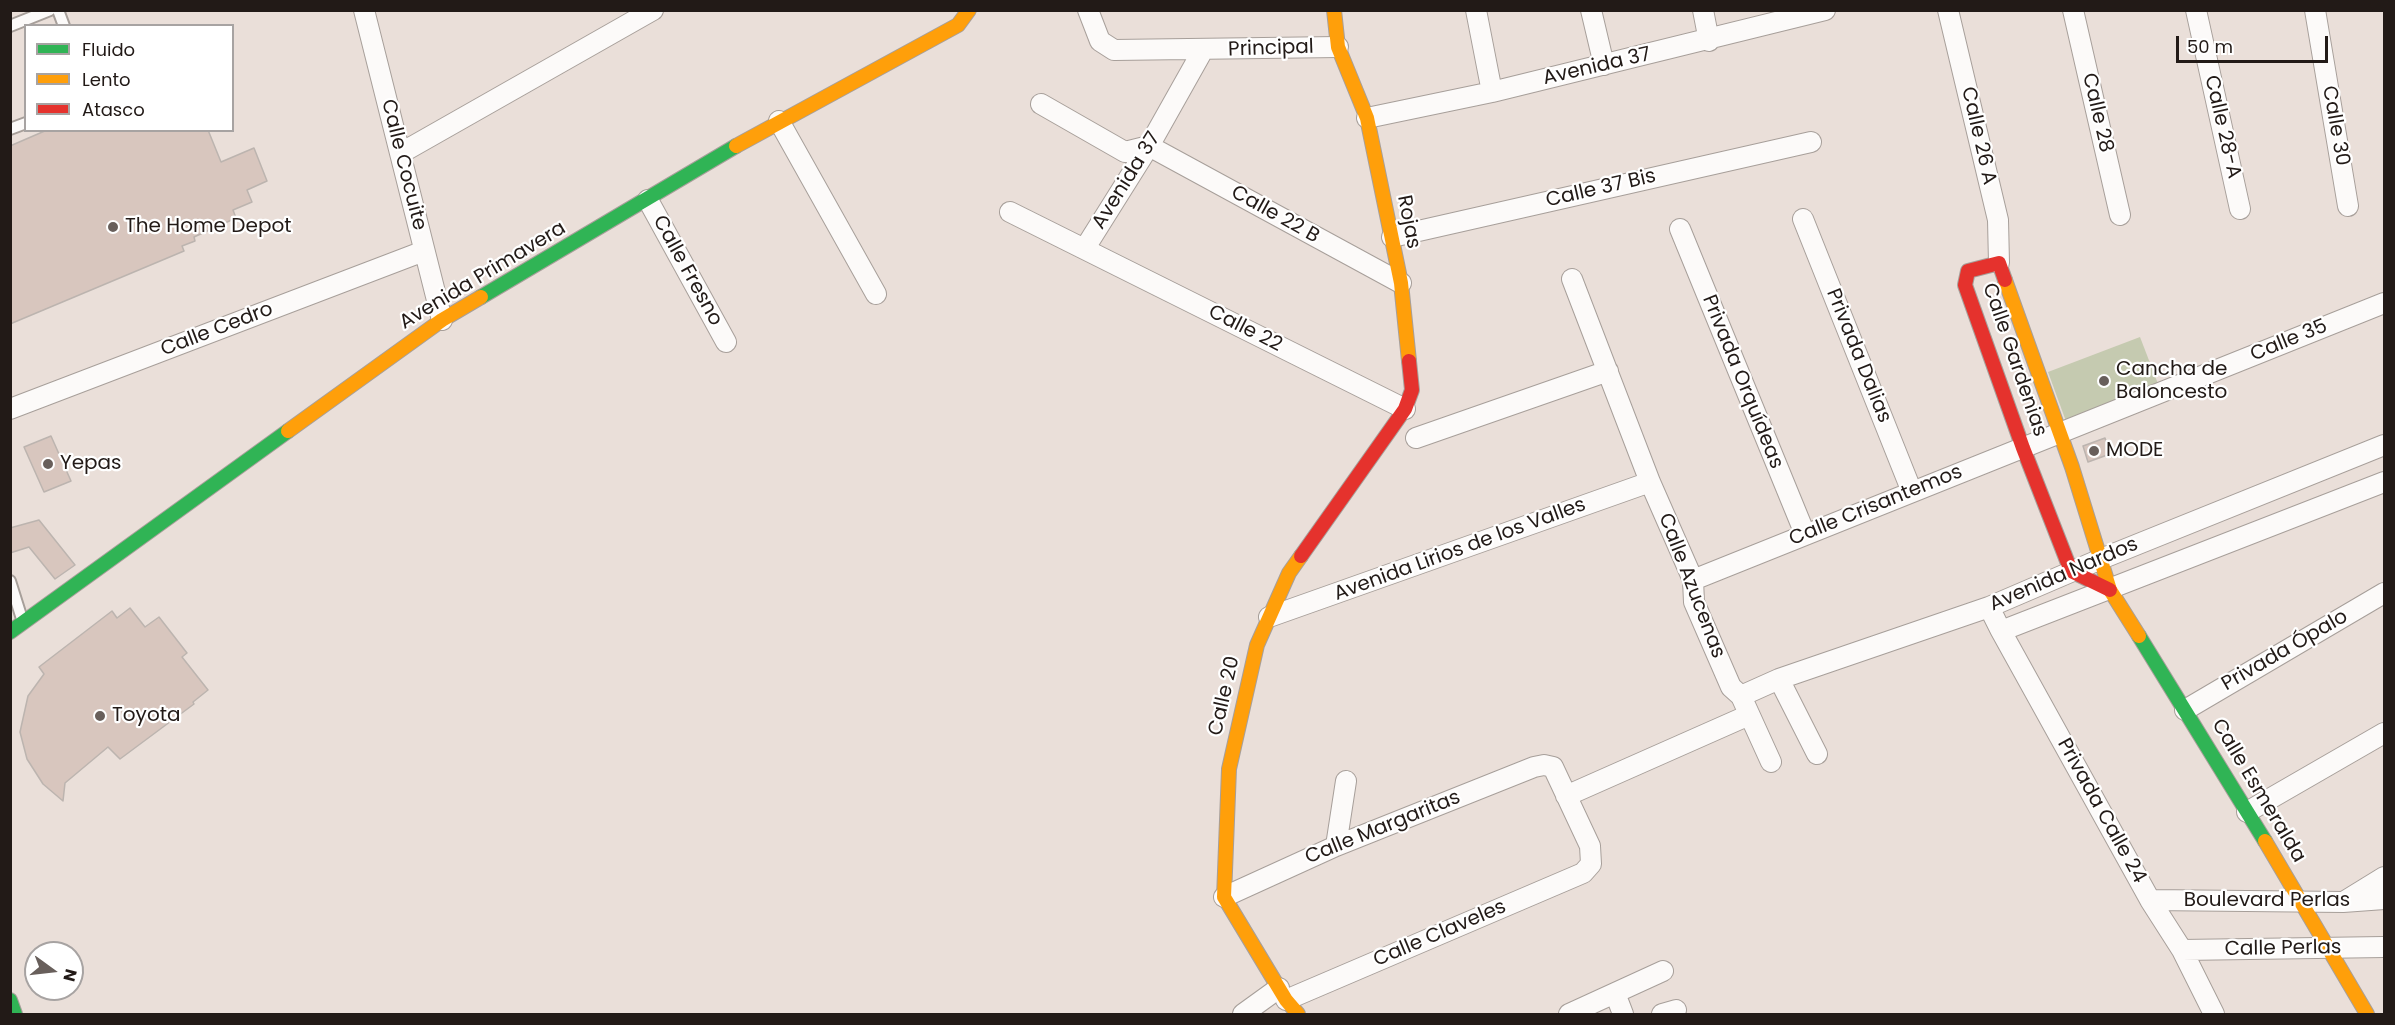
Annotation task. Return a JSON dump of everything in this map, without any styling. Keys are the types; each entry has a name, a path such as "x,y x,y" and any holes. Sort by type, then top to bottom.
{"street":[{"name":"Calle Cocuite","path":"364,10 442,320"},
{"path":"400,153 653,10"},
{"path":"1088,10 1100,41 1114,50 1203,50"},
{"path":"1334,10 1338,47"},
{"path":"1476,10 1492,92"},
{"path":"1591,10 1604,65"},
{"path":"1703,10 1709,41"},
{"name":"Calle 26 A","path":"1948,10 1998,220 1999,263"},
{"name":"Calle 28","path":"2073,10 2120,215"},
{"name":"Calle 28-A","path":"2196,10 2240,209"},
{"name":"Calle 30","path":"2315,10 2348,206"},
{"name":"Avenida Primavera","path":"10,632 442,320 779,121 958,26 969,11"},
{"name":"Avenida 37","path":"1367,118 1492,92 1825,11"},
{"name":"Principal","path":"1203,50 1338,47"},
{"name":"Rojas","path":"1338,47 1367,118 1401,283 1412,390 1405,409"},
{"name":"Avenida 37","path":"1085,248 1149,146 1203,50"},
{"path":"1041,104 1125,152 1149,146"},
{"path":"779,121 876,294"},
{"name":"Calle 37 Bis","path":"1392,237 1811,142"},
{"name":"Calle 22 B","path":"1149,146 1401,283"},
{"name":"Calle Fresno","path":"648,200 726,342"},
{"path":"1010,212 1085,248"},
{"name":"Privada Dalias","path":"1803,219 1912,492"},
{"name":"Privada Orquídeas","path":"1680,229 1805,534"},
{"name":"Calle 22","path":"1085,248 1405,409"},
{"name":"Calle Cedro","path":"10,409 424,251"},
{"name":"Calle Gardenias","path":"2071,571 2023,448 1965,285 1968,271 1999,263 2059,434 2101,559 2109,590"},
{"name":"Calle Azucenas","path":"1572,279 1650,482 1693,580 1694,602 1731,687 1741,696 1771,762"},
{"name":"Calle 35","path":"2059,434 2385,303"},
{"path":"1416,438 1608,371"},
{"name":"Calle 20","path":"1224,897 1229,769 1257,645 1289,573 1405,409"},
{"name":"Calle Crisantemos","path":"1693,580 2059,434"},
{"name":"Avenida Nardos","path":"1741,696 1779,680 1989,607 2071,571 2385,445"},
{"name":"Avenida Lirios de los Valles","path":"1269,617 1650,482"},
{"name":"Avenida Nardos","path":"2001,631 2385,482"},
{"path":"2071,571 2109,590"},
{"name":"Calle Esmeralda","path":"2109,590 2303,902 2367,1014"},
{"name":"Privada Ópalo","path":"2185,710 2385,593"},
{"name":"Privada Calle 24","path":"1989,607 2150,900 2182,950 2214,1014"},
{"path":"1779,680 1817,754"},
{"path":"1566,796 1749,715"},
{"path":"2247,812 2385,733"},
{"name":"Calle Margaritas","path":"1224,897 1336,846 1544,765 1553,767 1566,796"},
{"path":"1336,846 1346,782"},
{"name":"Calle Claveles","path":"1243,1014 1288,1001 1583,873 1591,864 1590,846 1566,796"},
{"path":"2343,903 2385,877"},
{"path":"1224,897 1288,1001"},
{"name":"Boulevard Perlas","path":"2150,900 2343,903 2385,899"},
{"name":"Calle Perlas","path":"2182,950 2385,947"},
{"path":"1569,1014 1663,971"},
{"path":"1615,993 1623,1014"},
{"path":"10,1000 15,1014"}],"lane":[{"path":"10,26 50,10"},
{"path":"10,581 13,601 23,623"}],"green space":[{"name":"Cancha de Baloncesto","path":"2140,337 2160,389 2067,424 2048,372"}],"building":[{"name":"The Home Depot","path":"42,132 209,132 221,162 254,148 267,181 247,190 252,202 233,210 236,218 194,237 195,241 182,246 184,251 10,324 10,146"},
{"name":"Yepas","path":"51,436 71,481 44,492 24,447"},
{"name":"MODE","path":"2105,438 2110,454 2088,462 2083,446"},
{"path":"39,520 75,565 55,579 29,547 10,553 10,528"},
{"name":"Toyota","path":"130,608 145,627 159,617 187,653 182,657 208,690 193,702 194,704 120,759 108,747 65,783 63,801 43,784 27,759 20,732 28,696 44,674 39,667 112,611 117,618"}],"traffic: fast":[{"path":"481,297 736,146"},
{"path":"10,632 288,431"},
{"path":"2139,636 2265,841"},
{"path":"10,1000 15,1014"}],"traffic: slow":[{"path":"736,146 958,25 969,10"},
{"path":"1334,10 1338,47 1367,118 1401,283 1409,361"},
{"path":"2005,280 2072,467 2110,590 2139,636"},
{"path":"288,431 442,320 481,297"},
{"path":"1298,1014 1286,1000 1224,897 1229,769 1257,645 1289,573 1301,556"},
{"path":"2265,841 2367,1014"}],"traffic: jam":[{"path":"2005,280 1999,263 1968,271 1965,285 2023,448 2071,571 2110,590"},
{"path":"1301,556 1405,409 1412,390 1409,361"}],"place":[{"name":"The Home Depot","path":"113,227"},
{"name":"Cancha de Baloncesto","path":"2104,381"},
{"name":"MODE","path":"2094,451"},
{"name":"Yepas","path":"48,464"},
{"name":"Toyota","path":"100,716"}]}
